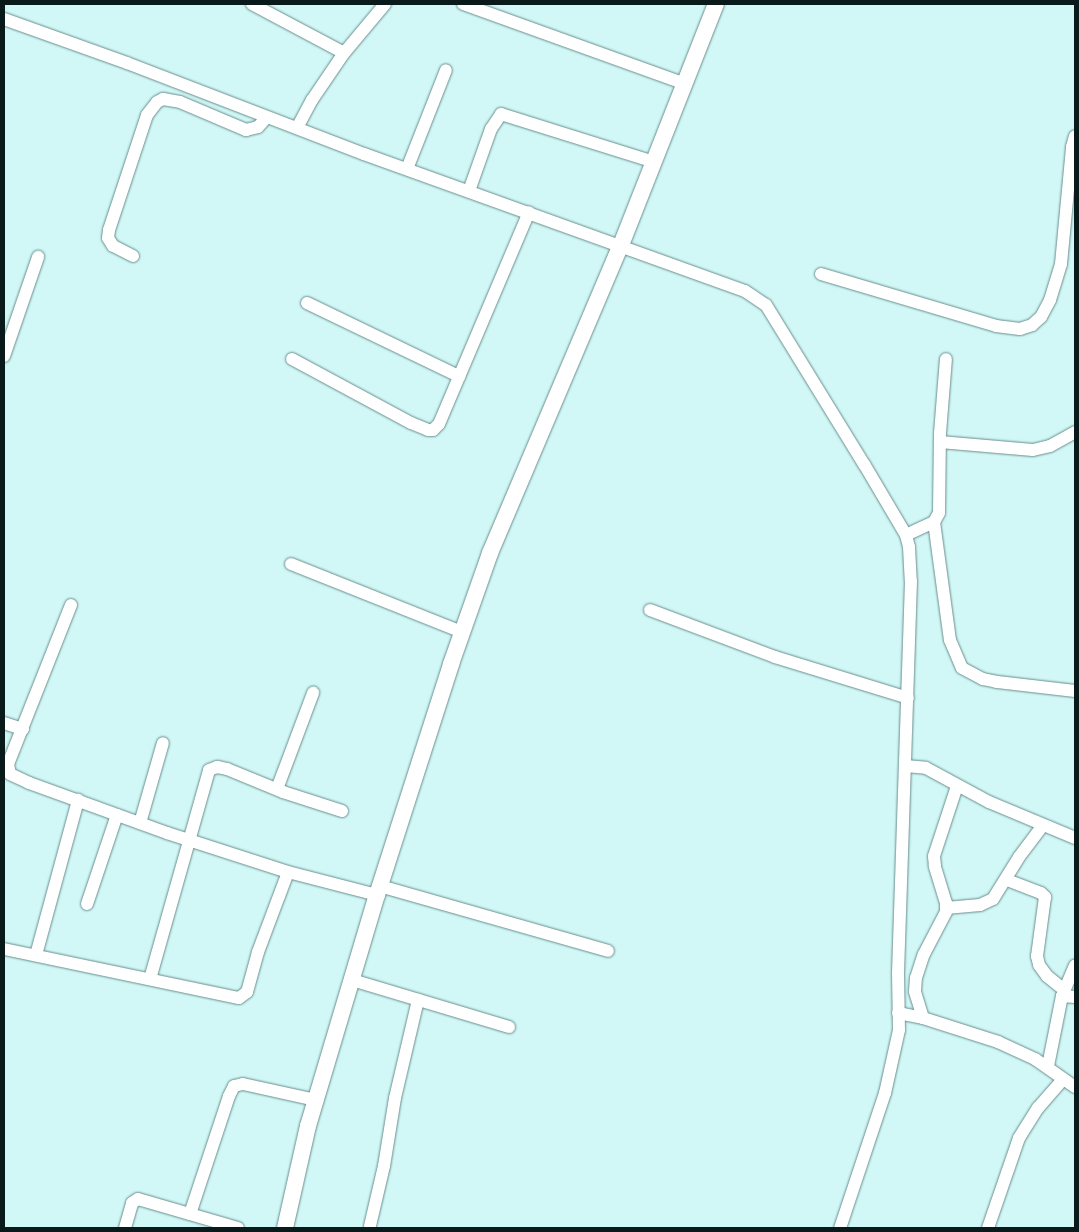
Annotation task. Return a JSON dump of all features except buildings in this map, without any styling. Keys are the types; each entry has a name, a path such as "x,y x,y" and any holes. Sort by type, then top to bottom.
{"main road":[{"path":"285,1228 316,1100 378,891 462,632 490,553 621,245 716,4"}],"street":[{"path":"252,4 344,53"},
{"path":"297,128 312,100 344,53 385,4"},
{"path":"463,4 685,84"},
{"path":"4,19 407,169 745,291 766,305 906,535 910,547 908,698 912,766 898,973 903,1014 885,1093 840,1228"},
{"path":"407,169 446,70"},
{"path":"133,256 113,246 108,238 108,230 147,115 157,102 163,99 180,102 246,130 258,128 267,117"},
{"path":"469,191 491,129 501,114 654,162"},
{"path":"821,274 996,326 1020,329 1032,325 1041,317 1050,300 1061,264 1072,147 1075,136"},
{"path":"292,360 428,430 433,430 439,424 528,212"},
{"path":"4,356 38,257"},
{"path":"307,303 459,376"},
{"path":"946,359 940,442 939,507 934,522 950,640 962,668 983,679 1075,691"},
{"path":"940,442 1033,450 1050,446 1075,432"},
{"path":"906,535 934,522"},
{"path":"291,564 462,632"},
{"path":"71,606 8,764 10,774 140,823 288,872 378,891 608,951"},
{"path":"650,610 775,657 908,698"},
{"path":"277,789 313,693"},
{"path":"4,723 22,729"},
{"path":"140,823 163,743"},
{"path":"912,766 937,773 957,786 989,802 1075,838"},
{"path":"150,979 207,773 212,767 227,769 277,789 342,811"},
{"path":"923,1018 916,991 916,978 924,954 938,930 946,908 934,856 957,786"},
{"path":"36,955 78,800"},
{"path":"87,904 118,814"},
{"path":"946,908 988,903 1007,880 1019,858 1043,825"},
{"path":"4,950 36,955 234,998 244,995 288,872"},
{"path":"1007,880 1041,893 1045,897 1037,956 1039,965 1047,976 1067,994"},
{"path":"1048,1066 1075,966"},
{"path":"352,980 509,1027"},
{"path":"370,1226 384,1166 395,1098 418,1000"},
{"path":"903,1014 923,1018 998,1042 1048,1066 1075,1087"},
{"path":"988,1228 1019,1138 1038,1108 1063,1079"},
{"path":"190,1214 234,1086 243,1084 316,1100"},
{"path":"125,1228 132,1203 138,1199 238,1228"}]}
